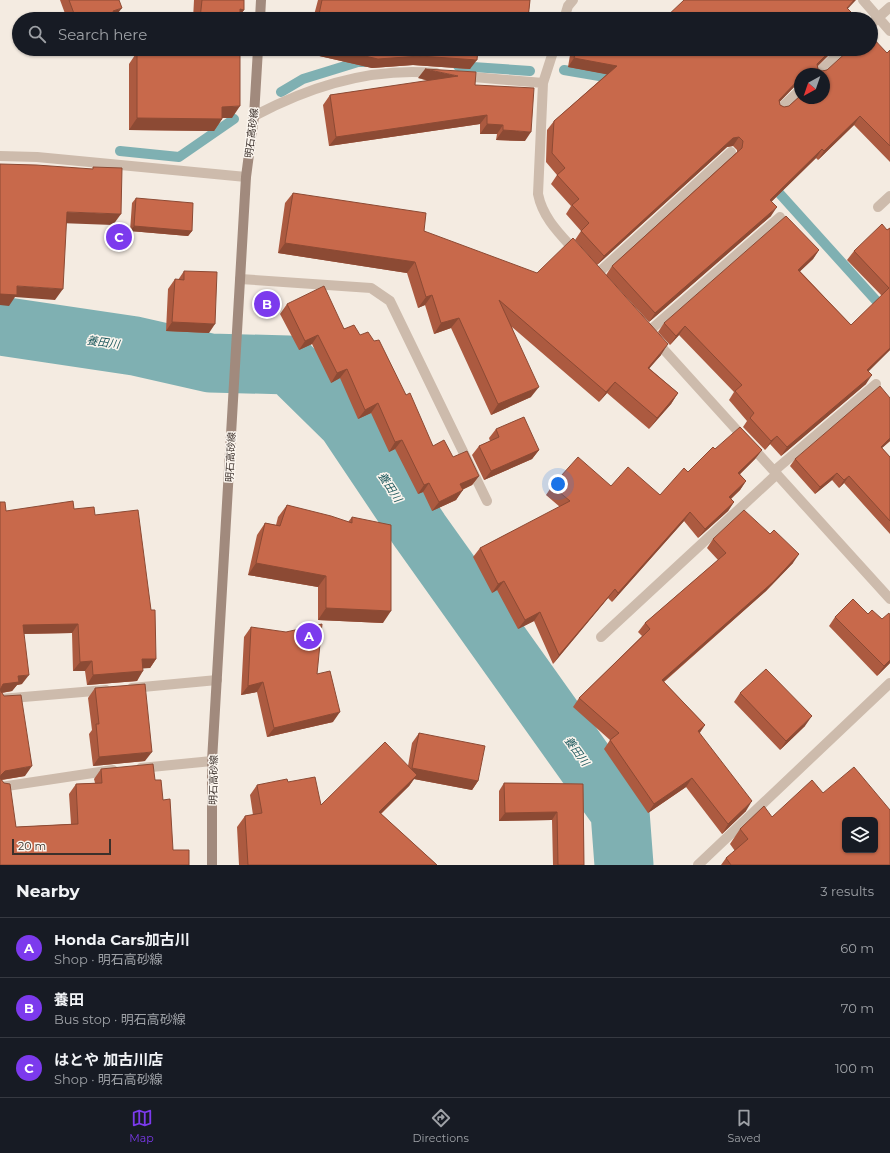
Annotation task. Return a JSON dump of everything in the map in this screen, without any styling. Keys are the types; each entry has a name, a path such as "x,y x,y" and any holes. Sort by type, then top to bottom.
{"main road":[{"path":"260,12 261,0"},
{"name":"明石高砂線","path":"212,865 212,761 246,177 254,116 258,56"}],"street":[{"path":"566,12 568,6 573,0"},
{"path":"863,0 870,12"},
{"path":"878,18 890,7"},
{"path":"878,23 890,31"},
{"path":"552,56 544,83 538,194 541,208 549,221 594,272 731,152"},
{"path":"823,68 836,56"},
{"path":"254,116 292,97 322,86 345,80 394,72 419,72 544,83"},
{"path":"779,110 794,96"},
{"path":"0,156 37,157 246,177"},
{"path":"878,207 890,196"},
{"path":"780,217 645,329 890,599"},
{"path":"240,280 371,288 390,301 487,501"},
{"path":"601,637 776,473 876,384"},
{"path":"0,699 217,680"},
{"path":"698,865 890,683"},
{"path":"0,787 88,773 212,761"}],"building":[{"path":"69,0 119,0 122,8 113,12 73,12"},
{"path":"202,0 244,0 244,10 240,9 240,12 201,12"},
{"path":"322,0 530,0 529,12 319,12"},
{"path":"684,0 854,0 847,8 851,12 671,12"},
{"path":"878,43 887,53 890,50 890,146 860,116 824,151 822,149 770,200 777,207 655,313 612,266 742,148 743,141 739,137 733,138 604,256 581,231 589,223 572,205 579,199 557,175 565,168 552,153 554,121 617,66 574,58 574,56 825,56 817,64 818,68 794,68 794,84 779,100 780,105 784,107 789,106 794,101 794,104 830,104 829,68 842,56 878,56"},
{"path":"137,56 240,56 240,106 222,107 222,119 137,118"},
{"path":"365,56 420,56 378,59"},
{"path":"420,56 477,56 477,60"},
{"path":"425,69 476,72 475,85 534,88 531,132 503,130 503,125 487,124 487,115 336,137 330,95 458,76"},
{"path":"0,164 93,169 93,167 122,168 121,214 67,212 63,289 17,286 17,295 0,294"},
{"path":"293,193 426,213 424,231 537,273 573,238 668,344 648,368 678,393 657,418 615,382 606,392 499,300 539,387 498,404 459,318 441,323 432,295 426,297 415,262 285,243"},
{"path":"136,198 193,203 192,231 134,226"},
{"path":"786,216 819,250 798,270 851,325 889,288 854,251 882,224 887,230 890,228 890,348 867,370 872,375 787,447 777,436 771,441 750,418 754,413 735,391 742,385 685,326 676,336 664,323"},
{"path":"184,271 217,272 215,324 172,322 175,279 184,280"},
{"path":"324,286 344,329 354,325 360,335 368,332 374,341 379,340 406,395 410,393 433,446 444,440 453,457 467,451 479,476 460,484 463,490 439,502 429,483 424,485 402,440 395,442 378,403 365,410 347,369 337,373 318,335 305,341 287,304"},
{"path":"880,386 890,398 890,438 881,447 890,457 890,521 849,476 844,480 837,473 820,487 795,459"},
{"path":"524,417 539,450 491,471 479,446 499,437 496,429"},
{"path":"740,427 762,450 738,473 746,481 729,497 734,502 705,529 690,512 618,593 615,589 559,655 540,612 525,620 504,581 498,584 480,548 570,501 552,486 578,457 611,486 628,467 660,495 684,468 688,472 713,447 715,449"},
{"path":"73,501 74,509 94,507 95,515 138,510 151,610 155,610 156,659 142,659 143,671 93,675 92,661 80,662 78,624 23,625 29,675 18,676 19,682 3,684 0,690 0,502 5,502 6,511"},
{"path":"287,505 352,523 352,517 391,525 391,611 326,608 326,576 256,563 265,523 280,526"},
{"path":"744,510 770,534 774,530 799,554 773,582 662,680 705,725 698,731 752,801 728,824 692,778 654,804 610,740 619,733 579,698 650,629 645,623 726,553 713,539"},
{"path":"853,599 868,614 872,610 882,619 889,613 890,615 890,660 884,666 835,617"},
{"path":"322,624 317,674 330,671 340,712 274,728 263,682 248,686 251,627 286,632"},
{"path":"766,669 812,716 786,741 740,693"},
{"path":"145,684 152,752 99,757 96,724 99,724 95,688"},
{"path":"0,690 4,696 21,695 32,766 5,771 0,778"},
{"path":"419,733 485,746 478,781 412,768"},
{"path":"385,742 417,775 379,812 437,865 248,865 245,816 262,813 257,785 287,779 288,782 315,777 321,805"},
{"path":"153,764 155,780 161,780 163,800 170,799 173,850 189,850 189,865 0,865 0,778 4,783 10,784 16,827 78,824 76,784 102,783 101,769"},
{"path":"854,767 890,810 890,865 731,865 726,858 748,839 740,829 764,806 772,817 812,780 823,793"},
{"path":"504,783 583,784 584,865 558,865 557,812 505,813"}],"waterway":[{"path":"281,92 303,79 358,62 367,62"},
{"path":"458,66 530,71"},
{"path":"564,70 617,79"},
{"path":"120,151 179,157 234,119"},
{"path":"771,184 890,316"},
{"name":"養田川","path":"0,326 135,346 210,363 289,365 347,422 420,531 620,812 624,865"}],"place":[{"name":"はとや 加古川店","path":"119,237"},
{"name":"養田","path":"267,304"},
{"name":"Honda Cars加古川","path":"309,636"}]}
